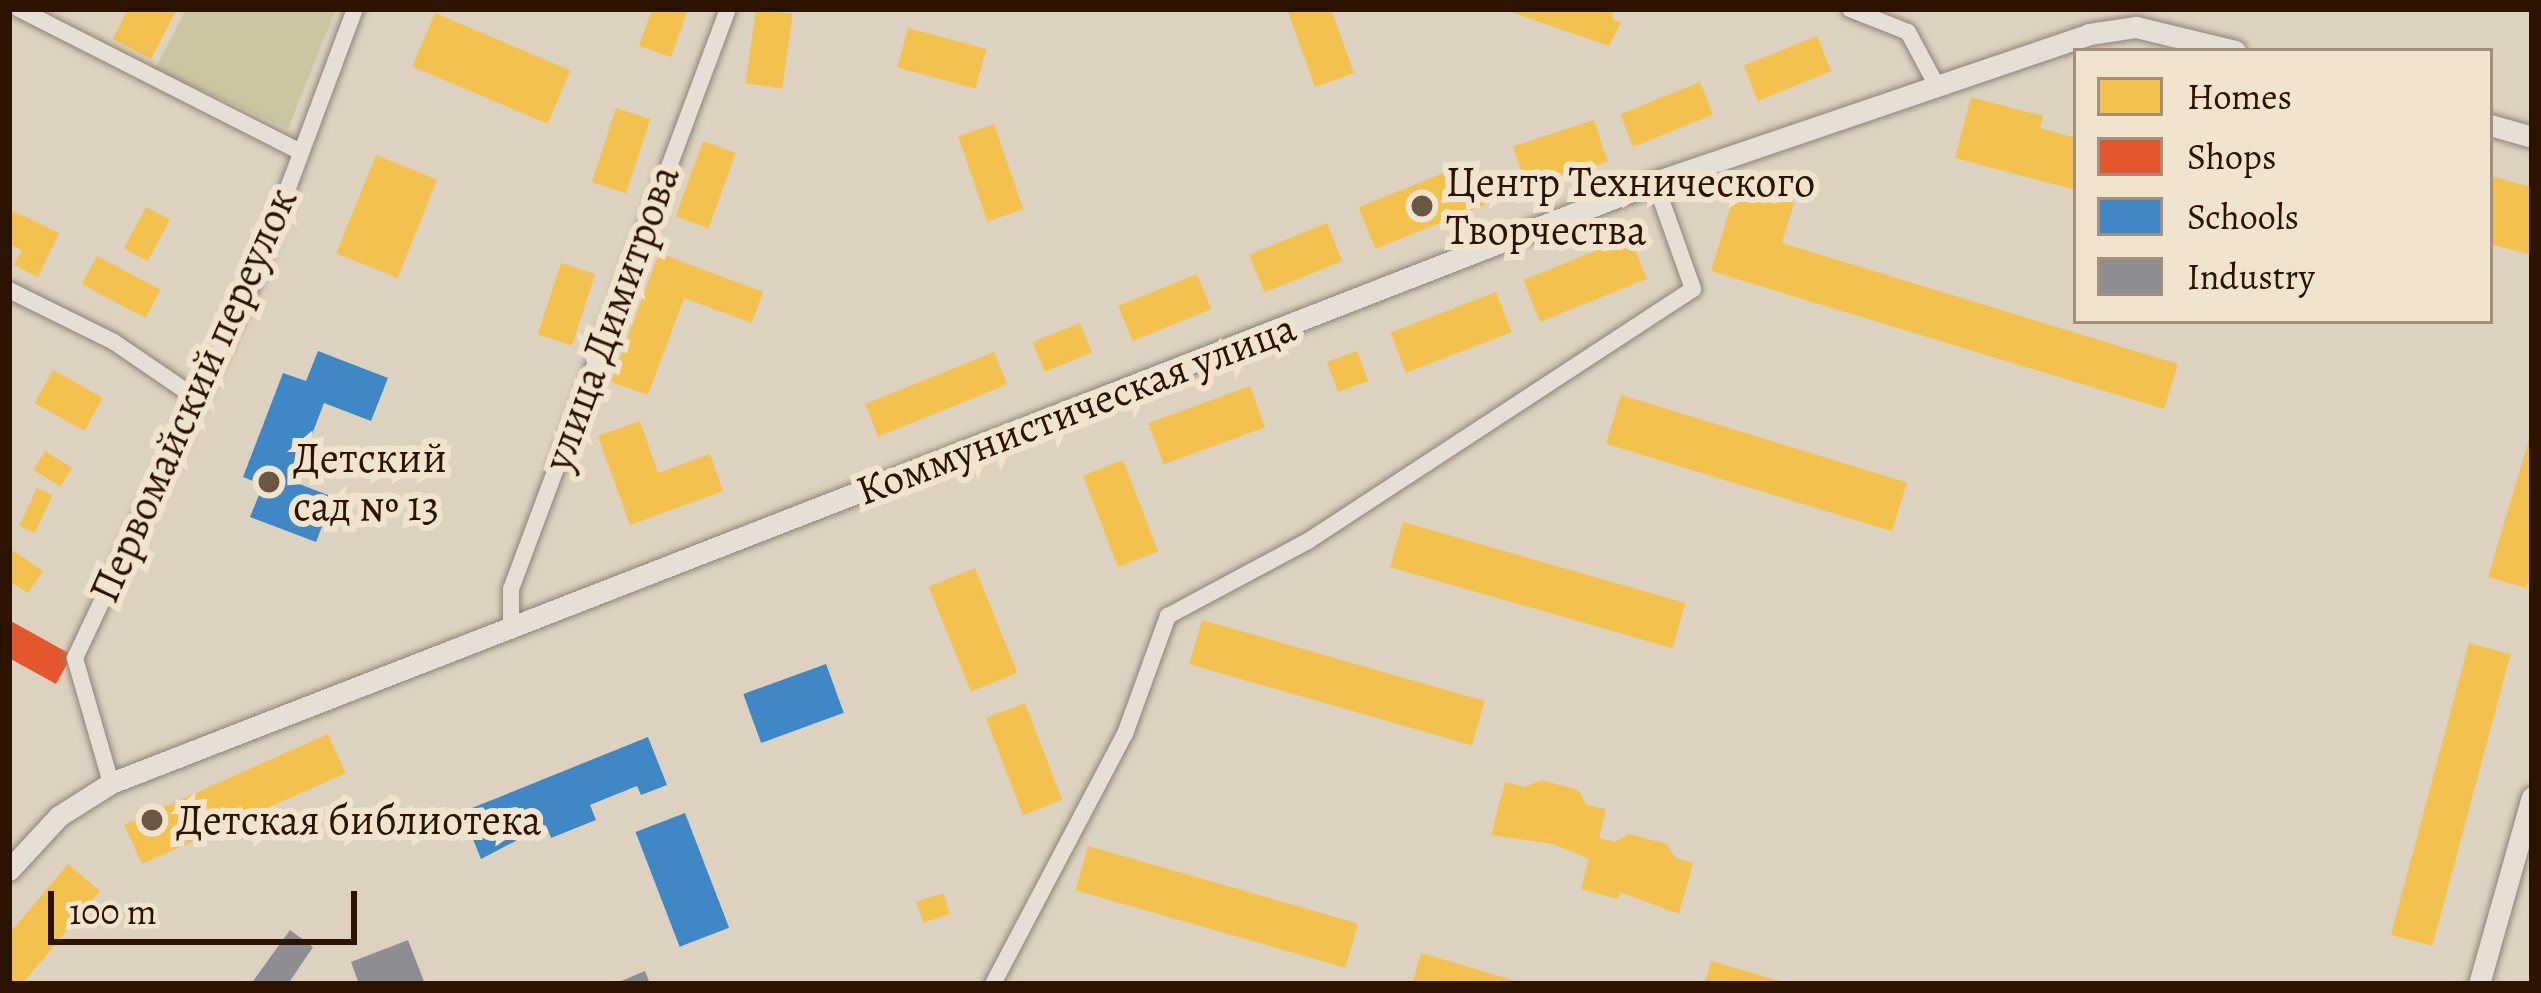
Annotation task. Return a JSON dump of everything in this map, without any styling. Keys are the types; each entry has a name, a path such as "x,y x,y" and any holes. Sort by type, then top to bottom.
{"street":[{"path":"20,9 301,152"},
{"name":"Первомайский переулок","path":"111,783 75,658 254,279 355,9"},
{"name":"улица Димитрова","path":"511,631 511,589 728,9"},
{"path":"1850,9 1909,32 1936,86"},
{"name":"Коммунистическая улица","path":"9,870 59,816 111,783 1655,182 2089,34 2136,27 2225,48"},
{"path":"2493,126 2532,137"},
{"path":"992,984 1125,734 1168,616 1308,541 1693,289 1655,182"},
{"path":"9,290 114,342 196,398"},
{"path":"2479,984 2532,797"}],"shaded area":[{"path":"186,9 336,9 288,129 155,69"}],"building: Homes":[{"path":"128,9 177,9 151,59 113,39"},
{"path":"652,9 688,9 671,57 639,46"},
{"path":"756,9 793,14 782,88 746,83"},
{"path":"1287,9 1331,9 1354,73 1315,87"},
{"path":"1502,9 1614,9 1612,19 1621,22 1609,46"},
{"path":"435,13 570,70 548,124 412,66"},
{"path":"908,28 986,49 976,89 897,68"},
{"path":"1817,36 1831,71 1758,101 1744,66"},
{"path":"1700,82 1713,114 1633,147 1620,114"},
{"path":"1971,97 2043,116 2040,128 2073,137 2073,189 1955,158"},
{"path":"616,108 650,119 626,193 592,182"},
{"path":"1594,120 1608,162 1527,188 1513,146"},
{"path":"994,124 1023,209 987,221 958,136"},
{"path":"703,141 736,153 709,228 676,216"},
{"path":"376,155 437,180 397,278 336,253"},
{"name":"Центр Технического Творчества","path":"1468,163 1485,205 1375,249 1359,207"},
{"path":"2493,177 2532,187 2532,255 2493,245"},
{"path":"1737,186 1794,203 1782,243 2178,364 2164,409 1711,271"},
{"path":"146,207 170,220 148,261 124,248"},
{"path":"9,209 59,233 38,277 14,265 22,250 9,244"},
{"path":"1327,223 1342,261 1264,292 1249,254"},
{"path":"1630,237 1647,279 1540,322 1523,280"},
{"path":"659,253 763,292 752,323 684,298 648,395 611,382"},
{"path":"97,256 161,290 146,318 82,284"},
{"path":"561,263 595,274 572,345 538,334"},
{"path":"1197,274 1211,309 1132,341 1118,306"},
{"path":"1496,292 1511,332 1406,373 1391,332"},
{"path":"1080,323 1092,353 1045,372 1033,342"},
{"path":"1357,351 1368,381 1338,392 1327,362"},
{"path":"994,352 1007,384 878,437 865,404"},
{"path":"53,370 103,398 84,431 35,403"},
{"path":"1250,386 1265,427 1164,464 1149,423"},
{"path":"1621,395 1907,482 1892,531 1606,444"},
{"path":"640,421 658,473 710,454 723,491 630,525 598,436"},
{"path":"2532,430 2532,569 2526,588 2488,577"},
{"path":"45,451 72,468 60,487 33,470"},
{"path":"1123,460 1158,551 1118,567 1083,475"},
{"path":"37,488 52,495 35,533 19,526"},
{"path":"1403,522 1686,603 1673,648 1390,567"},
{"path":"9,548 43,571 28,593 9,581"},
{"path":"975,568 1017,673 971,692 929,587"},
{"path":"1202,620 1485,701 1472,745 1189,664"},
{"path":"2469,643 2511,654 2432,946 2391,935"},
{"path":"1025,703 1062,800 1023,815 986,718"},
{"path":"328,734 345,773 142,864 124,825"},
{"path":"1541,780 1578,790 1587,805 1606,809 1599,838 1615,842 1629,834 1667,844 1675,858 1693,863 1679,914 1620,892 1618,899 1581,889 1589,859 1553,844 1491,835 1505,782 1525,787"},
{"path":"1088,846 1358,923 1345,968 1075,890"},
{"path":"68,864 100,891 22,984 9,984 9,934"},
{"path":"943,893 950,914 923,923 916,902"},
{"path":"1421,953 1523,983 1523,984 1412,984"},
{"path":"1711,961 1787,983 1787,984 1705,984"}],"building: Shops":[{"path":"9,620 72,655 56,684 9,658"}],"building: Schools":[{"path":"318,351 388,378 371,421 324,403 294,482 333,497 316,542 250,517 263,485 243,477 283,373 306,381"},
{"path":"826,664 844,713 761,743 743,694"},
{"path":"648,737 667,785 641,795 637,786 590,805 596,820 551,838 546,825 481,859 462,812"},
{"path":"685,813 729,928 680,947 636,832"}],"building: Industry":[{"path":"290,930 313,947 288,984 251,984"},
{"path":"408,940 425,984 359,984 351,962"},
{"path":"645,971 650,984 614,984"}],"place":[{"name":"Центр Технического Творчества","path":"1422,206"},
{"name":"Детский сад № 13","path":"269,482"},
{"name":"Детская библиотека","path":"152,820"}]}
